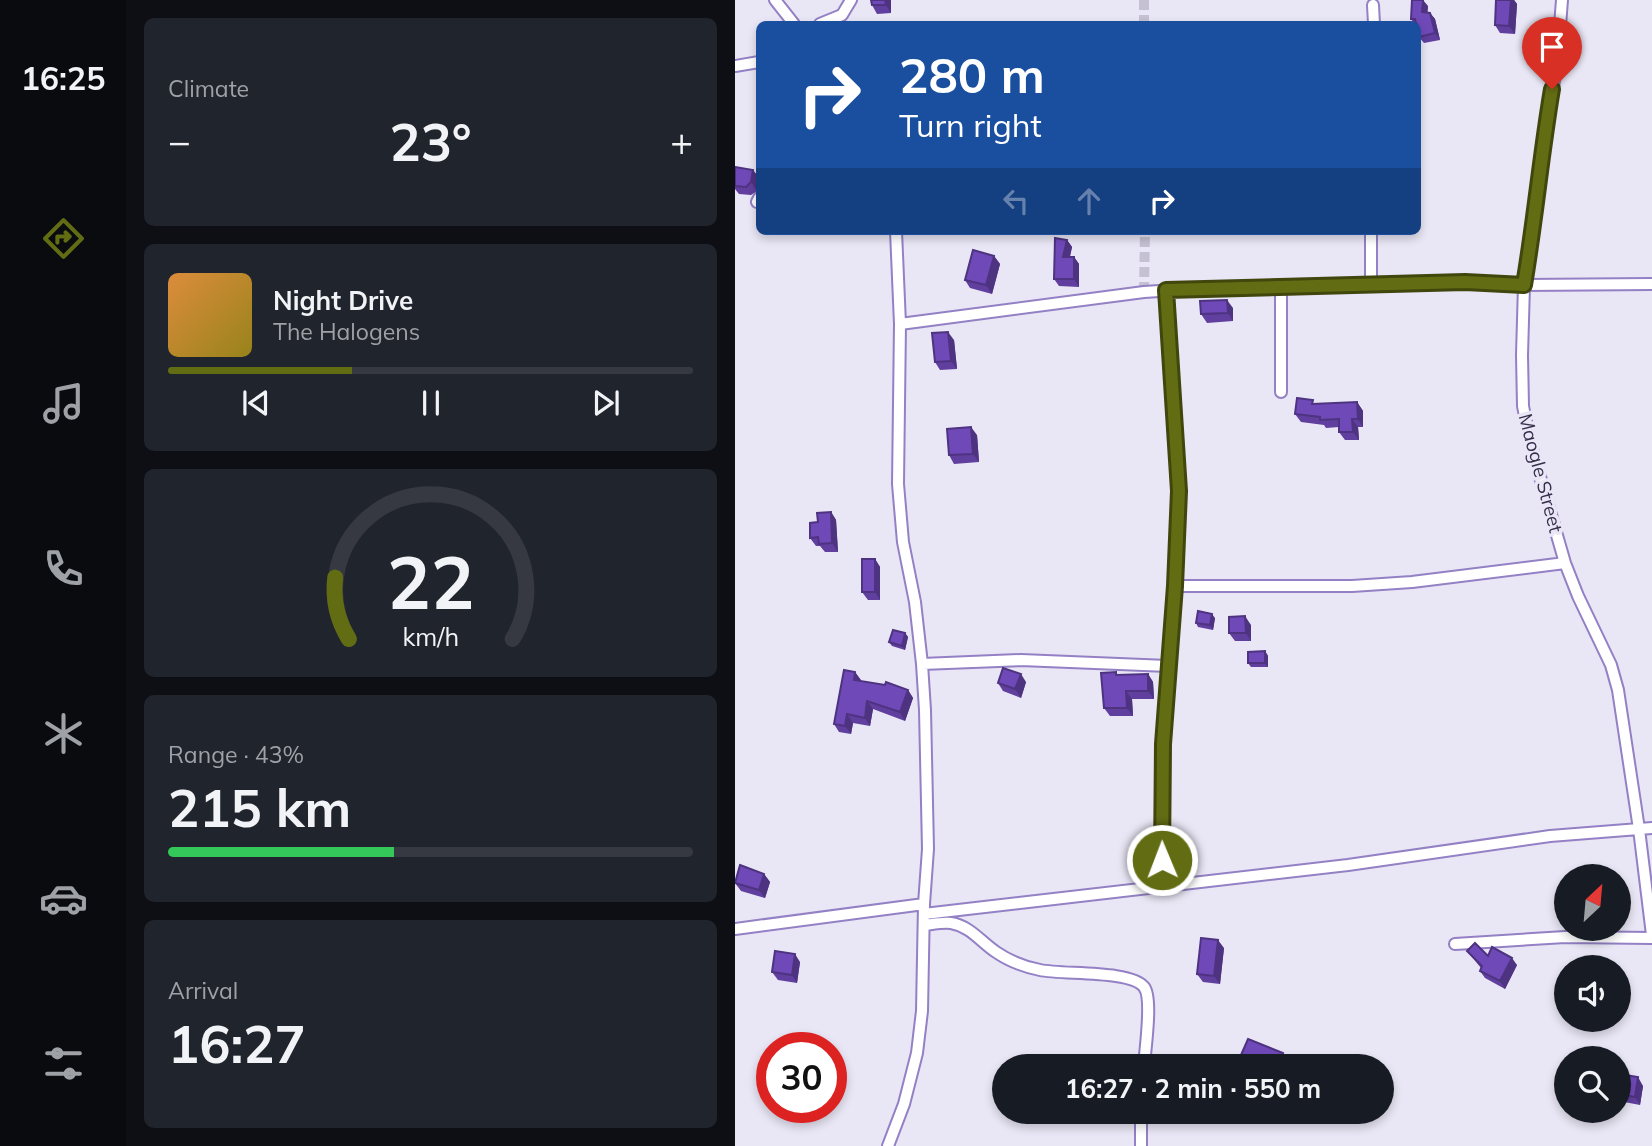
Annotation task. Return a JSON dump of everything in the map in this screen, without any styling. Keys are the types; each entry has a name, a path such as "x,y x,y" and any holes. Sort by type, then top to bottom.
{"street":[{"path":"775,0 792,21"},
{"path":"827,21 842,15 851,0"},
{"name":"Maogle Street","path":"1563,0 1557,64 1524,285 1521,355 1523,406 1530,442 1565,563 1611,665 1618,690 1652,937"},
{"path":"1373,5 1374,21"},
{"path":"735,66 756,62"},
{"path":"888,1146 904,1104 917,1053 922,1011 928,849 922,664 915,602 903,542 898,484 900,324 896,235"},
{"path":"1371,235 1371,284"},
{"path":"900,324 1166,290 1465,282 1524,285 1652,284"},
{"path":"1281,287 1281,392"},
{"path":"1162,887 1162,769 1179,491 1166,290"},
{"path":"1175,586 1352,586 1412,582 1565,563"},
{"path":"922,664 1021,660 1168,666"},
{"path":"735,929 924,914 1348,865 1551,836 1652,828"},
{"path":"924,914 966,928 994,951 1013,962 1053,972 1105,974 1141,983 1146,990 1148,1004 1145,1054"},
{"path":"1455,944 1565,937 1652,937"},
{"path":"1140,1146 1141,1124"}],"building":[{"path":"871,0 885,0 886,5 872,5"},
{"path":"1412,0 1423,0 1422,12 1430,13 1435,33 1421,36 1421,21 1411,19"},
{"path":"1496,0 1511,0 1509,26 1495,25"},
{"path":"735,167 753,170 751,182 746,187 735,186"},
{"path":"1055,238 1067,240 1063,257 1074,257 1074,279 1054,279"},
{"path":"973,250 994,256 986,285 965,280"},
{"path":"1227,300 1228,313 1201,314 1200,301"},
{"path":"948,332 951,361 935,362 932,333"},
{"path":"1297,398 1313,400 1312,404 1357,402 1358,419 1352,419 1353,432 1339,432 1339,419 1320,420 1320,417 1295,414"},
{"path":"971,427 973,454 949,455 947,429"},
{"path":"831,512 832,543 819,544 818,537 810,538 810,523 818,522 817,513"},
{"path":"862,559 875,559 875,592 862,592"},
{"path":"1198,611 1212,614 1210,625 1196,623"},
{"path":"1245,616 1246,633 1229,633 1229,617"},
{"path":"893,630 905,633 902,646 889,642"},
{"path":"1265,651 1265,663 1248,663 1248,652"},
{"path":"1003,668 1021,674 1015,689 998,683"},
{"path":"844,670 855,672 854,680 885,685 886,682 908,690 900,712 867,701 865,718 847,714 845,726 834,724"},
{"path":"1116,672 1116,675 1148,674 1148,691 1126,691 1127,708 1104,708 1101,673"},
{"path":"740,865 764,874 759,890 735,883"},
{"path":"1201,938 1218,940 1214,976 1197,974"},
{"path":"1475,943 1488,956 1492,947 1512,958 1500,981 1480,971 1482,966 1467,951"},
{"path":"775,951 795,954 792,975 772,972"},
{"path":"1248,1039 1283,1053 1283,1054 1241,1054"},
{"path":"1631,1076 1638,1077 1635,1097 1631,1096"}],"tunnel":[{"path":"1144,0 1144,21"},
{"path":"1144,292 1145,235"}],"route":[{"path":"1162,860 1163,744 1179,491 1166,290 1465,282 1524,285 1552,89"}]}
